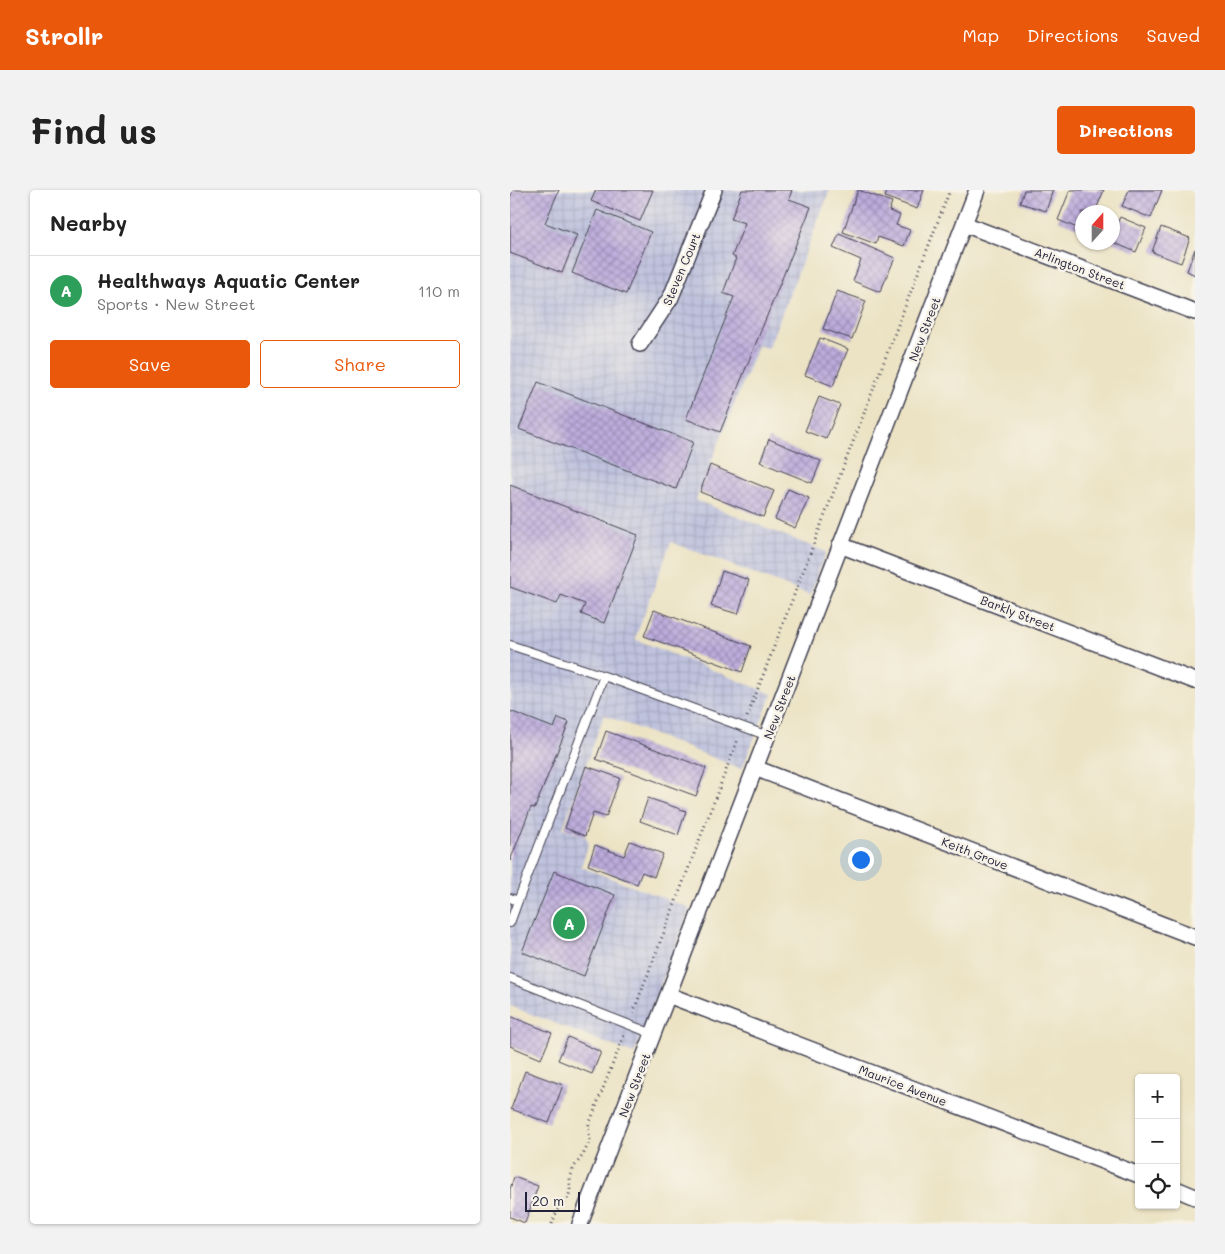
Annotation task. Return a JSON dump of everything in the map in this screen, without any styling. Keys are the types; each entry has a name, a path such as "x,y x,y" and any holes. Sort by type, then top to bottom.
{"street":[{"name":"Steven Court","path":"640,344 671,297 714,190"},
{"name":"New Street","path":"583,1223 653,1034 977,190"},
{"name":"Arlington Street","path":"964,224 1195,312"},
{"name":"Barkly Street","path":"840,545 1195,681"},
{"name":"Keith Grove","path":"755,768 1195,937"},
{"name":"Maurice Avenue","path":"668,995 1135,1173"},
{"path":"1180,1190 1195,1196"}],"lane":[{"path":"510,645 604,676 768,736"},
{"path":"510,923 604,676"},
{"path":"510,898 518,901"},
{"path":"510,978 653,1034"}],"path":[{"path":"552,1224 557,1210 566,1202 570,1192 570,1178 574,1167 583,1155 590,1140 588,1127 950,190"}],"shaded area":[{"path":"510,190 830,190 768,349 758,345 696,500 826,552 810,595 671,542 635,639 772,694 742,769 604,715 563,828 586,837 589,843 581,867 690,908 634,1054 510,1006"}],"building":[{"path":"513,190 559,190 545,223 577,235 562,273 510,253 510,197"},
{"path":"596,190 653,190 640,221 591,201"},
{"path":"742,190 792,190 789,199 811,207 720,432 686,419 734,297 723,293 736,258 732,256 745,223 731,219"},
{"path":"858,190 892,202 889,211 900,215 896,225 910,230 904,246 878,237 876,244 843,232"},
{"path":"888,190 924,190 917,209 885,197"},
{"path":"1024,190 1053,190 1046,211 1020,203"},
{"path":"1070,190 1104,190 1098,205 1075,205 1075,227 1058,220"},
{"path":"1129,190 1162,190 1151,218 1122,206"},
{"path":"597,210 651,232 626,294 572,273"},
{"path":"1120,217 1146,228 1136,252 1120,245"},
{"path":"1161,227 1190,238 1181,263 1152,252"},
{"path":"839,234 895,258 880,292 853,281 861,260 833,248"},
{"path":"1195,249 1195,275 1187,271"},
{"path":"837,291 866,301 852,339 823,329"},
{"path":"820,338 848,349 833,386 805,375"},
{"path":"538,382 693,442 676,489 519,429"},
{"path":"819,397 840,405 826,439 805,431"},
{"path":"769,439 821,461 812,483 760,462"},
{"path":"710,465 774,491 763,517 700,492"},
{"path":"510,485 638,535 604,623 581,614 585,604 561,595 557,604 510,587"},
{"path":"788,489 809,498 795,528 775,519"},
{"path":"722,571 749,580 738,614 711,606"},
{"path":"654,610 751,646 742,672 644,636"},
{"path":"510,711 554,728 558,718 569,722 535,808 531,807 510,861"},
{"path":"606,731 706,768 696,796 596,759"},
{"path":"586,766 620,778 606,817 593,813 585,836 565,828"},
{"path":"648,798 686,811 678,835 640,821"},
{"path":"630,841 663,854 654,877 642,872 637,884 588,865 595,845 624,856"},
{"path":"554,871 615,895 584,976 522,952"},
{"path":"510,1016 552,1033 541,1059 510,1046"},
{"path":"568,1037 601,1052 592,1074 558,1060"},
{"path":"525,1071 563,1085 549,1123 511,1109"},
{"path":"514,1177 538,1186 525,1223 510,1217 510,1189"}],"place":[{"name":"Healthways Aquatic Center","path":"569,923"}]}
